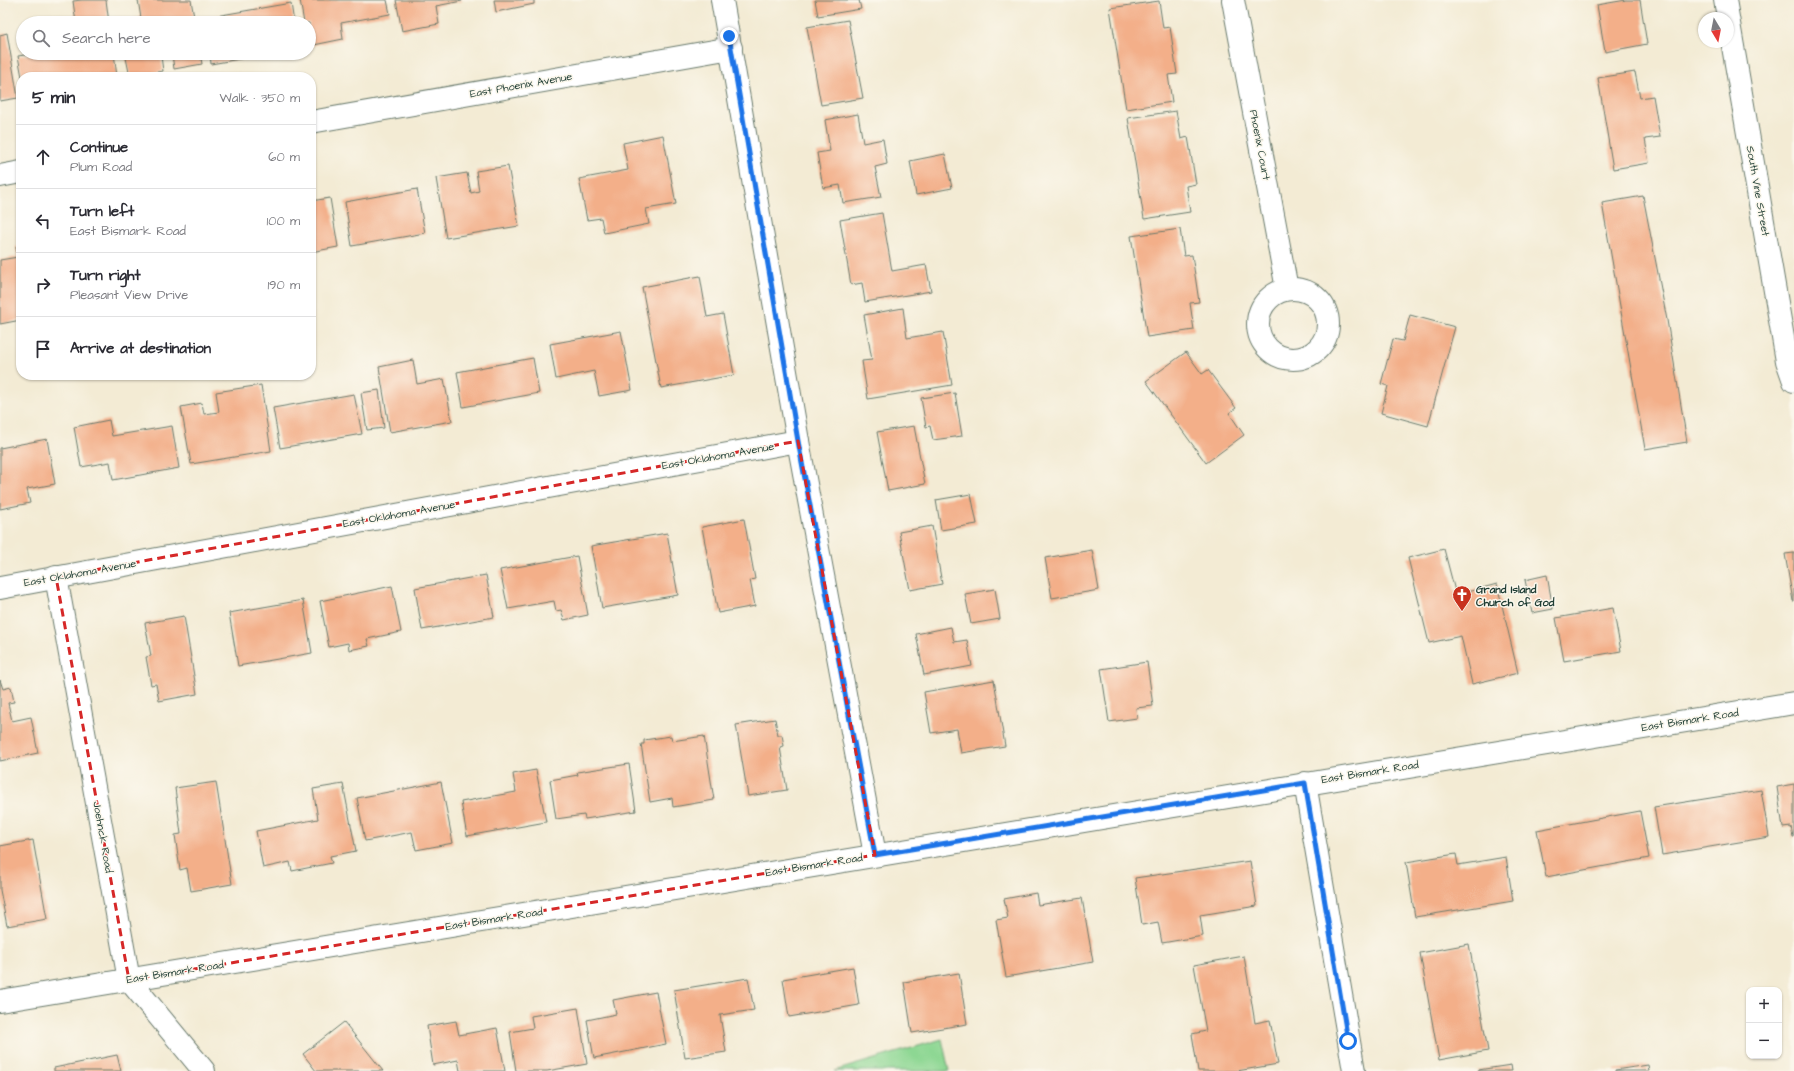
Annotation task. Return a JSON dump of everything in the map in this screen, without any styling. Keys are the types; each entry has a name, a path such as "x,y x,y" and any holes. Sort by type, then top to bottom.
{"street":[{"path":"722,0 798,441 875,855"},
{"name":"Phoenix Court","path":"1233,0 1287,289"},
{"name":"South Vine Street","path":"1725,0 1787,361 1794,380"},
{"name":"East Phoenix Avenue","path":"316,121 731,48"},
{"path":"0,176 16,173"},
{"name":"East Oklahoma Avenue","path":"0,588 798,441"},
{"name":"Joehnck Road","path":"56,577 129,980 204,1071"},
{"name":"East Bismark Road","path":"0,1001 1794,702"},
{"path":"1305,783 1354,1071"}],"highlighted area":[{"path":"798,441 875,855 129,980 56,577"}],"green space":[{"path":"942,1039 949,1071 834,1071"}],"building":[{"path":"106,0 108,16 75,16 73,1"},
{"path":"138,0 191,0 194,16 141,16"},
{"path":"300,0 387,0 390,14 341,23 343,39 316,45 316,16 303,16"},
{"path":"396,0 462,1 436,6 439,24 402,31"},
{"path":"494,0 534,0 534,4 496,12"},
{"path":"815,0 859,0 861,9 818,16"},
{"path":"1626,0 1640,0 1647,44 1605,52 1597,5"},
{"path":"1159,1 1163,28 1170,27 1177,74 1168,75 1172,102 1126,109 1110,8"},
{"path":"291,3 293,16 216,16"},
{"path":"848,20 863,98 821,105 807,27"},
{"path":"7,33 16,86 16,98 0,101 0,35"},
{"path":"19,60 115,60 116,72 21,72"},
{"path":"126,60 162,60 163,71 129,72"},
{"path":"173,60 201,60 202,64 174,69"},
{"path":"211,60 234,60 211,64"},
{"path":"1635,72 1640,98 1653,96 1660,137 1645,139 1649,163 1613,169 1598,78"},
{"path":"1176,111 1181,139 1188,137 1196,184 1186,186 1190,212 1144,219 1128,118"},
{"path":"858,114 863,143 883,139 887,164 875,167 881,197 843,203 840,185 823,188 817,153 830,151 825,120"},
{"path":"663,135 676,204 646,209 649,224 604,233 601,218 587,220 579,179 628,170 623,143"},
{"path":"945,154 952,188 916,195 910,161"},
{"path":"508,166 519,226 446,238 436,178 467,173 471,193 479,191 476,171"},
{"path":"417,189 425,233 352,246 345,202"},
{"path":"1643,196 1667,320 1687,442 1645,449 1602,203"},
{"path":"330,198 338,247 316,251 316,200"},
{"path":"882,213 892,271 926,265 931,291 865,302 862,283 851,285 840,220"},
{"path":"1180,229 1184,256 1192,255 1199,302 1190,303 1194,330 1147,337 1131,236"},
{"path":"16,257 16,321 0,324 0,260"},
{"path":"700,276 707,317 723,314 734,375 661,388 642,287"},
{"path":"903,308 907,338 943,332 952,385 868,399 862,361 872,360 864,315"},
{"path":"1410,315 1455,327 1428,426 1381,413 1388,386 1381,384 1393,339 1403,341"},
{"path":"621,331 632,390 599,396 594,371 556,379 550,344"},
{"path":"1186,352 1202,374 1208,370 1236,408 1229,413 1244,435 1206,463 1146,381"},
{"path":"533,358 539,393 463,407 457,372"},
{"path":"413,360 417,384 444,379 452,421 390,432 379,367"},
{"path":"261,385 271,451 191,464 181,407 202,403 204,414 219,412 216,392"},
{"path":"379,390 384,428 367,430 361,393"},
{"path":"955,393 962,436 933,440 930,426 926,427 921,398"},
{"path":"354,394 362,434 280,448 273,408"},
{"path":"109,420 112,436 172,426 179,468 113,480 110,462 81,467 74,427"},
{"path":"914,426 925,484 888,491 877,432"},
{"path":"47,439 55,484 27,489 30,503 0,509 0,448"},
{"path":"971,494 977,524 941,530 936,500"},
{"path":"744,519 755,579 750,580 755,606 718,613 702,527"},
{"path":"932,526 942,584 910,590 899,532"},
{"path":"667,533 678,595 602,608 591,546"},
{"path":"1444,549 1456,595 1497,584 1518,673 1472,684 1461,636 1429,643 1408,558"},
{"path":"1092,550 1099,590 1052,598 1045,558"},
{"path":"1794,553 1794,601 1793,601 1785,554"},
{"path":"577,556 588,615 564,620 561,610 556,611 554,601 508,609 500,570"},
{"path":"486,575 494,617 422,630 415,588"},
{"path":"1547,575 1553,609 1532,613 1525,580"},
{"path":"392,586 401,632 367,639 369,646 349,650 348,643 329,647 320,601"},
{"path":"995,589 1000,619 971,624 965,594"},
{"path":"303,600 312,653 238,666 229,613"},
{"path":"1613,608 1621,651 1564,661 1556,618"},
{"path":"184,616 197,694 159,701 156,684 151,685 146,657 151,656 145,623"},
{"path":"951,627 954,642 967,640 972,666 924,675 916,634"},
{"path":"1147,662 1153,706 1136,708 1137,718 1109,722 1101,669"},
{"path":"0,680 3,689 11,687 14,702 8,703 12,721 31,717 38,753 0,761"},
{"path":"994,680 1005,746 961,753 957,729 931,733 924,692"},
{"path":"775,719 778,735 782,735 784,746 780,747 787,790 748,796 736,725"},
{"path":"671,736 672,741 704,736 714,800 673,807 672,798 650,802 641,744 644,744 644,740"},
{"path":"629,764 636,811 585,819 584,815 556,819 550,780 578,775 577,772"},
{"path":"536,770 546,822 467,836 461,802 516,792 513,774"},
{"path":"216,782 232,884 191,891 187,868 180,870 175,835 181,834 175,788"},
{"path":"441,782 453,843 416,850 412,832 365,841 357,798"},
{"path":"343,784 356,851 330,856 332,863 292,871 290,862 263,868 256,831 318,819 313,789"},
{"path":"1794,784 1793,837 1791,827 1783,828 1777,787"},
{"path":"1761,790 1769,837 1662,855 1654,807"},
{"path":"1640,811 1649,858 1546,877 1537,830"},
{"path":"33,840 47,919 7,926 0,890 0,846"},
{"path":"1456,854 1458,865 1506,857 1513,901 1415,917 1406,862"},
{"path":"1250,861 1257,906 1200,915 1203,936 1162,943 1158,922 1142,925 1135,878"},
{"path":"1036,893 1038,905 1082,898 1093,962 1006,977 996,920 1008,918 1004,899"},
{"path":"1469,944 1488,1051 1439,1060 1420,953"},
{"path":"1244,956 1255,1023 1270,1020 1278,1064 1237,1071 1198,1071 1192,1034 1206,1031 1194,965"},
{"path":"853,967 859,1005 789,1017 783,979"},
{"path":"959,973 967,1024 912,1033 904,982"},
{"path":"748,978 754,1010 720,1015 726,1052 685,1058 674,990"},
{"path":"656,992 666,1044 594,1058 587,1020 616,1014 613,1000"},
{"path":"578,1008 587,1064 547,1071 516,1071 510,1032 533,1028 531,1016"},
{"path":"456,1021 459,1035 497,1028 505,1071 460,1071 458,1060 433,1065 427,1026"},
{"path":"344,1022 383,1071 316,1071 303,1054"},
{"path":"117,1055 121,1071 54,1071 54,1068"},
{"path":"1511,1065 1512,1071 1478,1071 1478,1070"},
{"path":"1648,1065 1649,1071 1615,1071 1615,1070"}],"place":[{"name":"Grand Island Church of God","path":"1462,612"}],"route":[{"path":"729,36 798,441 875,855 1305,783 1348,1041"}]}
